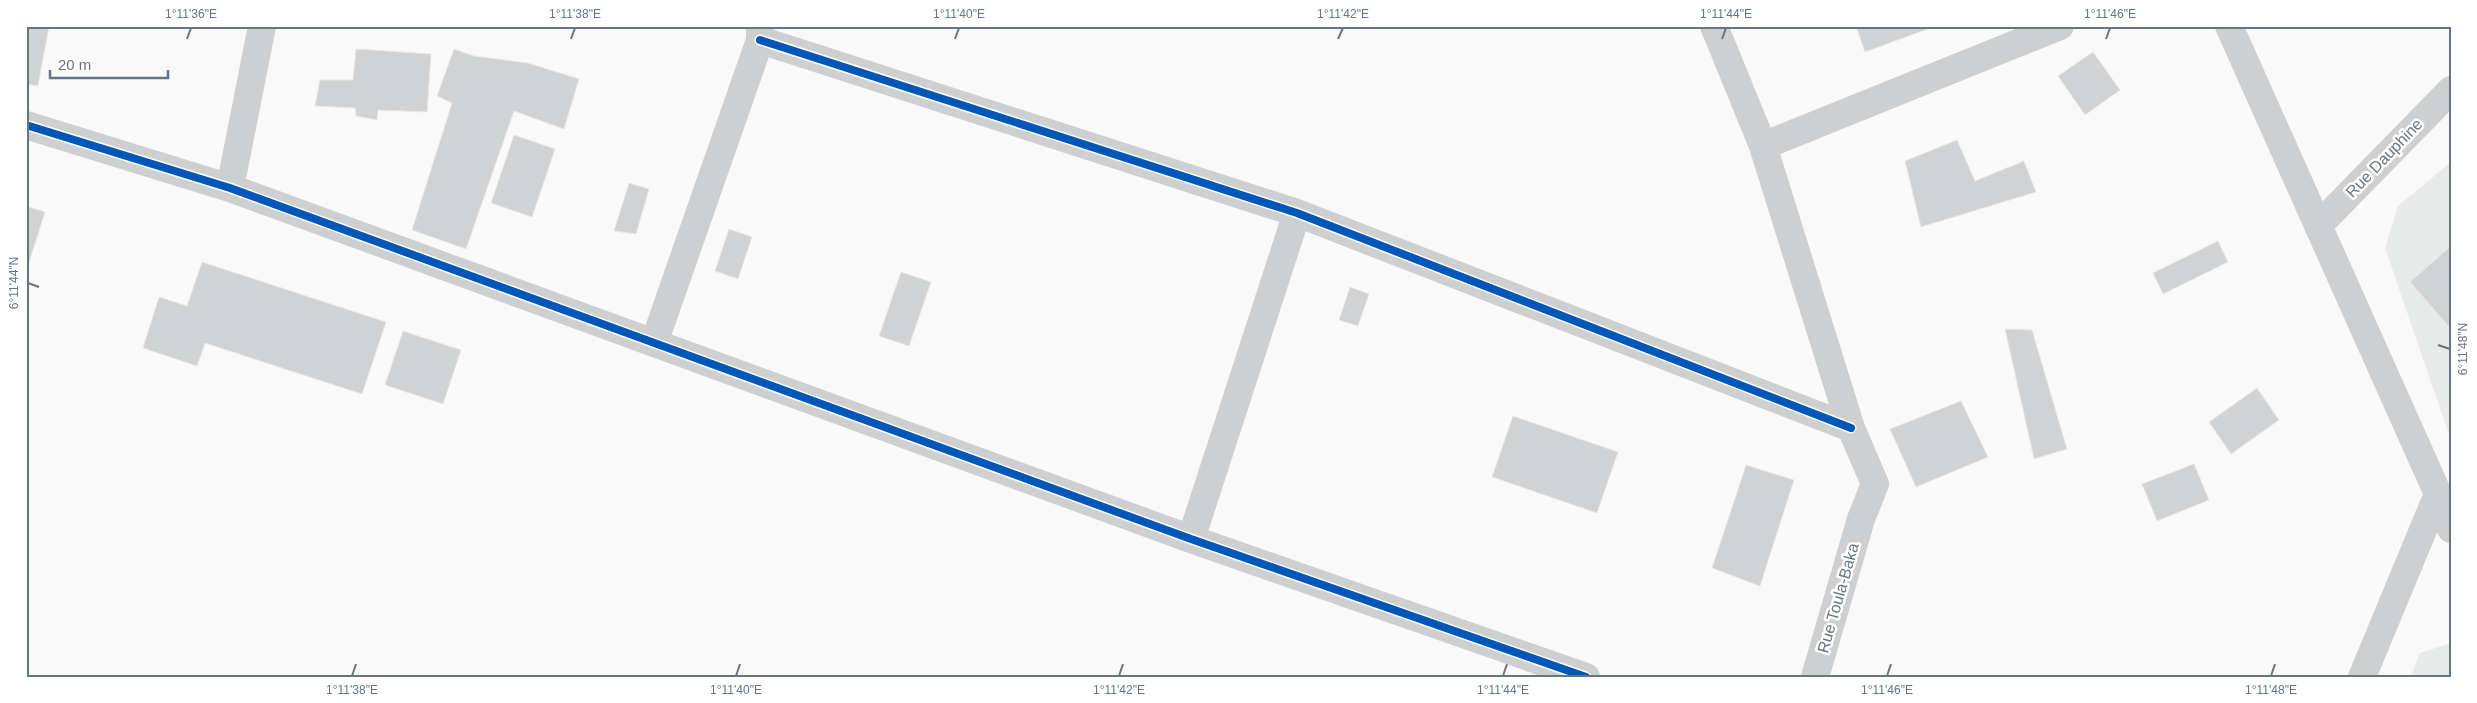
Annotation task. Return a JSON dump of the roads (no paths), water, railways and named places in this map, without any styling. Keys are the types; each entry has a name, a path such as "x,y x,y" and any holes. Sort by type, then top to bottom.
{"street":[{"path":"230,188 262,26"},
{"name":"Rue Toula-Baka","path":"1714,26 1763,146 1851,428 1876,484 1862,519 1815,677"},
{"path":"1763,146 2060,26"},
{"path":"2229,26 2438,494 2451,529"},
{"path":"654,343 760,33 1297,213 1851,428"},
{"name":"Rue Dauphine","path":"2318,226 2451,90"},
{"path":"26,125 230,188 1191,538 1586,677"},
{"path":"1191,538 1297,213"},
{"path":"2362,677 2438,494"}]}
